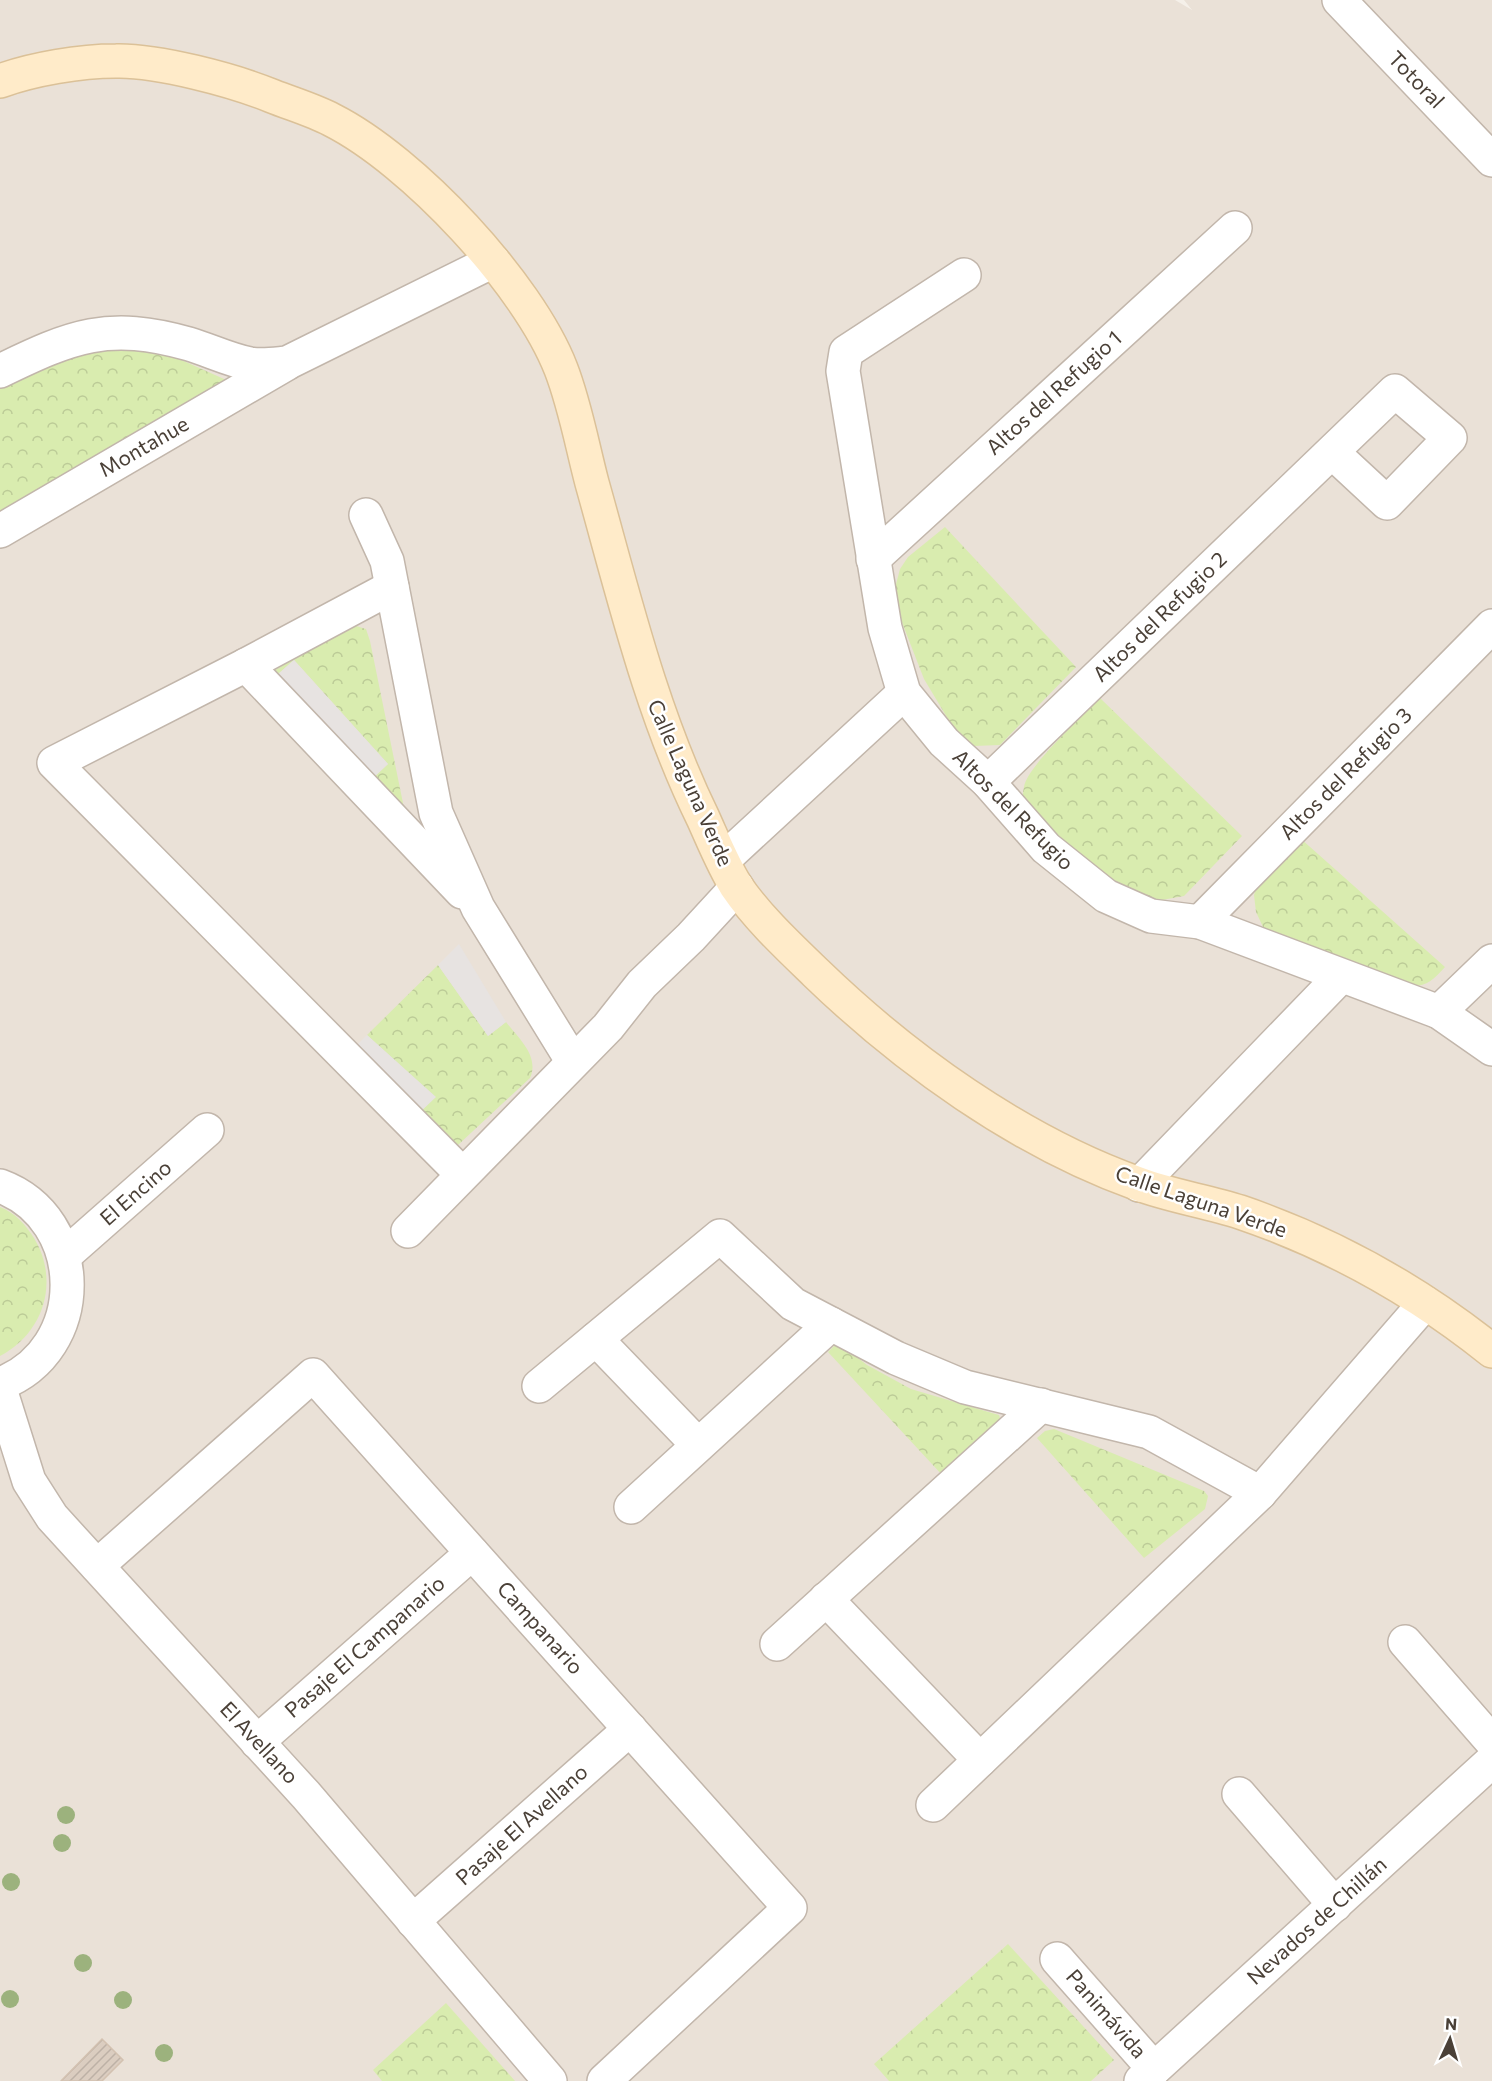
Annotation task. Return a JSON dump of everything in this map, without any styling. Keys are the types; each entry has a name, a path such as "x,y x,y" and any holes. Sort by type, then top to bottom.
{"street":[{"name":"Totoral","path":"1340,0 1492,160"},
{"name":"Calle Laguna Verde","path":"0,81 26,72 117,60 186,71 254,89 334,121 391,159 445,208 493,261 530,311 561,368 649,689 684,780 730,873 814,971 900,1047 956,1087 1015,1124 1076,1157 1139,1185 1240,1212 1289,1231 1382,1276 1458,1324 1492,1351"},
{"name":"Altos del Refugio 1","path":"873,559 1234,228"},
{"name":"Montahue","path":"0,531 287,363 493,261"},
{"name":"Altos del Refugio","path":"964,275 846,352 843,371 885,628 904,693 944,742 988,782 1046,848 1106,896 1151,916 1200,922 1340,977 1439,1012 1492,1049"},
{"name":"Montahue","path":"0,371 58,343 81,336 114,332 188,344 252,364 287,363"},
{"name":"Altos del Refugio 2","path":"988,782 1332,452"},
{"path":"366,514 387,561 436,813 478,908 573,1062"},
{"path":"392,587 54,763 462,1174"},
{"name":"Altos del Refugio 3","path":"1200,922 1492,626"},
{"path":"246,665 478,908"},
{"path":"408,1231 608,1028 642,984 691,937 730,873 904,693"},
{"path":"1439,1012 1492,961"},
{"path":"1139,1185 1340,977"},
{"name":"El Encino","path":"64,1256 207,1130"},
{"path":"0,1186 16,1192 44,1216 64,1256 69,1285 63,1321 44,1353 16,1378 0,1384"},
{"path":"539,1386 720,1236 793,1304 896,1358 965,1387 1149,1432 1260,1493"},
{"path":"933,1805 1260,1493 1425,1303"},
{"path":"631,1508 831,1323"},
{"path":"596,1339 698,1445"},
{"name":"Campanario","path":"97,1566 313,1375 790,1908 604,2081"},
{"name":"El Avellano","path":"0,1389 29,1481 52,1517 257,1742 550,2081"},
{"path":"777,1644 1041,1405"},
{"name":"Pasaje El Campanario","path":"257,1742 472,1552"},
{"path":"826,1599 980,1760"},
{"path":"1405,1642 1492,1742"},
{"name":"Pasaje El Avellano","path":"413,1921 630,1729"},
{"name":"Nevados de Chillán","path":"1147,2075 1492,1761"},
{"path":"1239,1794 1335,1905"},
{"name":"Panimávida","path":"1058,1959 1147,2075"}],"shaded area":[{"path":"0,0 1175,0 1192,10 1184,0 1492,0 1492,2081 0,2081"},
{"path":"294,660 388,764 372,779 277,675"},
{"path":"459,944 506,1022 488,1036 438,965"},
{"path":"367,1035 436,1097 415,1117 349,1053"}],"green space":[{"path":"121,348 168,354 233,383 0,514 0,389 76,353"},
{"path":"945,527 1076,667 1000,745 974,746 960,739 924,679 896,607 895,588 900,569 908,557"},
{"path":"353,625 366,629 370,641 404,808 372,779 388,764 294,660 277,675 275,670"},
{"path":"1100,698 1242,836 1184,896 1162,900 1141,898 1116,889 1031,818 1025,807 1023,795 1027,778 1045,754"},
{"path":"1300,838 1445,967 1427,983 1412,986 1313,946 1276,937 1264,929 1256,912 1254,895 1259,879"},
{"path":"438,965 488,1036 506,1022 522,1041 532,1062 530,1078 458,1145 451,1148 415,1117 435,1097 367,1035"},
{"path":"0,1207 19,1219 34,1238 42,1254 46,1271 46,1288 37,1320 28,1334 0,1356"},
{"path":"835,1345 844,1347 867,1365 911,1389 999,1415 1001,1421 944,1477 828,1352"},
{"path":"1054,1429 1204,1491 1208,1496 1205,1509 1144,1558 1037,1438 1045,1431"},
{"path":"1008,1944 1114,2060 1091,2081 889,2081 874,2064"},
{"path":"446,2003 515,2081 382,2081 373,2070"}],"building":[{"path":"102,2039 123,2060 102,2081 61,2081"}]}
